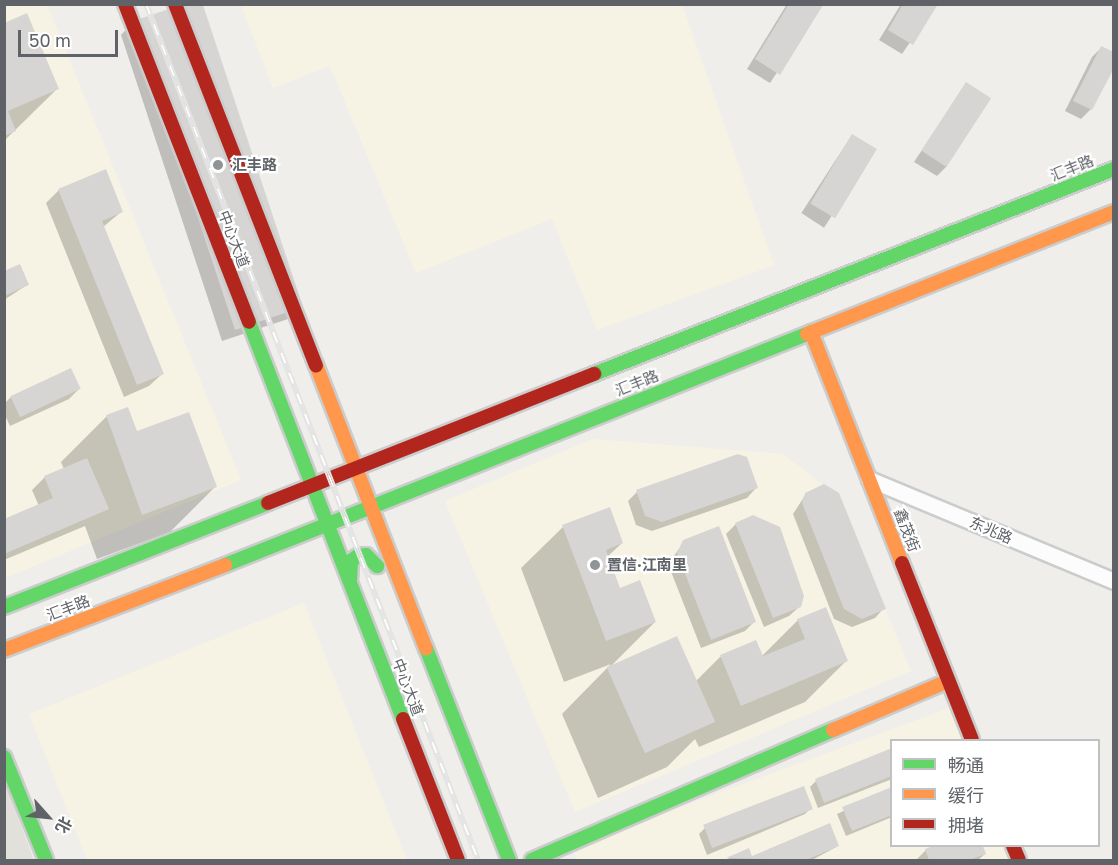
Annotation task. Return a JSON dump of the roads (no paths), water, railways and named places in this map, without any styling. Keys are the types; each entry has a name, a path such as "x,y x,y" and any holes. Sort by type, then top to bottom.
{"main road":[{"name":"中心大道","path":"125,4 458,861"},
{"name":"中心大道","path":"139,4 304,434 312,486"},
{"name":"中心大道","path":"163,4 327,422 345,440"},
{"name":"中心大道","path":"176,4 509,861"},
{"name":"汇丰路","path":"4,607 1113,169"},
{"name":"汇丰路","path":"4,650 327,525 359,525 371,507 1113,212"},
{"name":"鑫茂街","path":"811,332 971,739"},
{"name":"中心大道","path":"304,434 333,477 327,525"},
{"name":"中心大道","path":"350,581 351,561 358,556 366,555 379,572 359,525 356,467"},
{"name":"中心大道","path":"398,618 414,658 460,735"},
{"path":"532,861 948,681"},
{"path":"4,756 46,861"},
{"path":"1013,847 1019,861"}],"street":[{"name":"东兆路","path":"869,479 1113,581"}],"railway":[{"path":"146,4 478,860"}],"place":[{"name":"汇丰路","path":"218,165"},
{"name":"置信·江南里","path":"595,565"}]}
